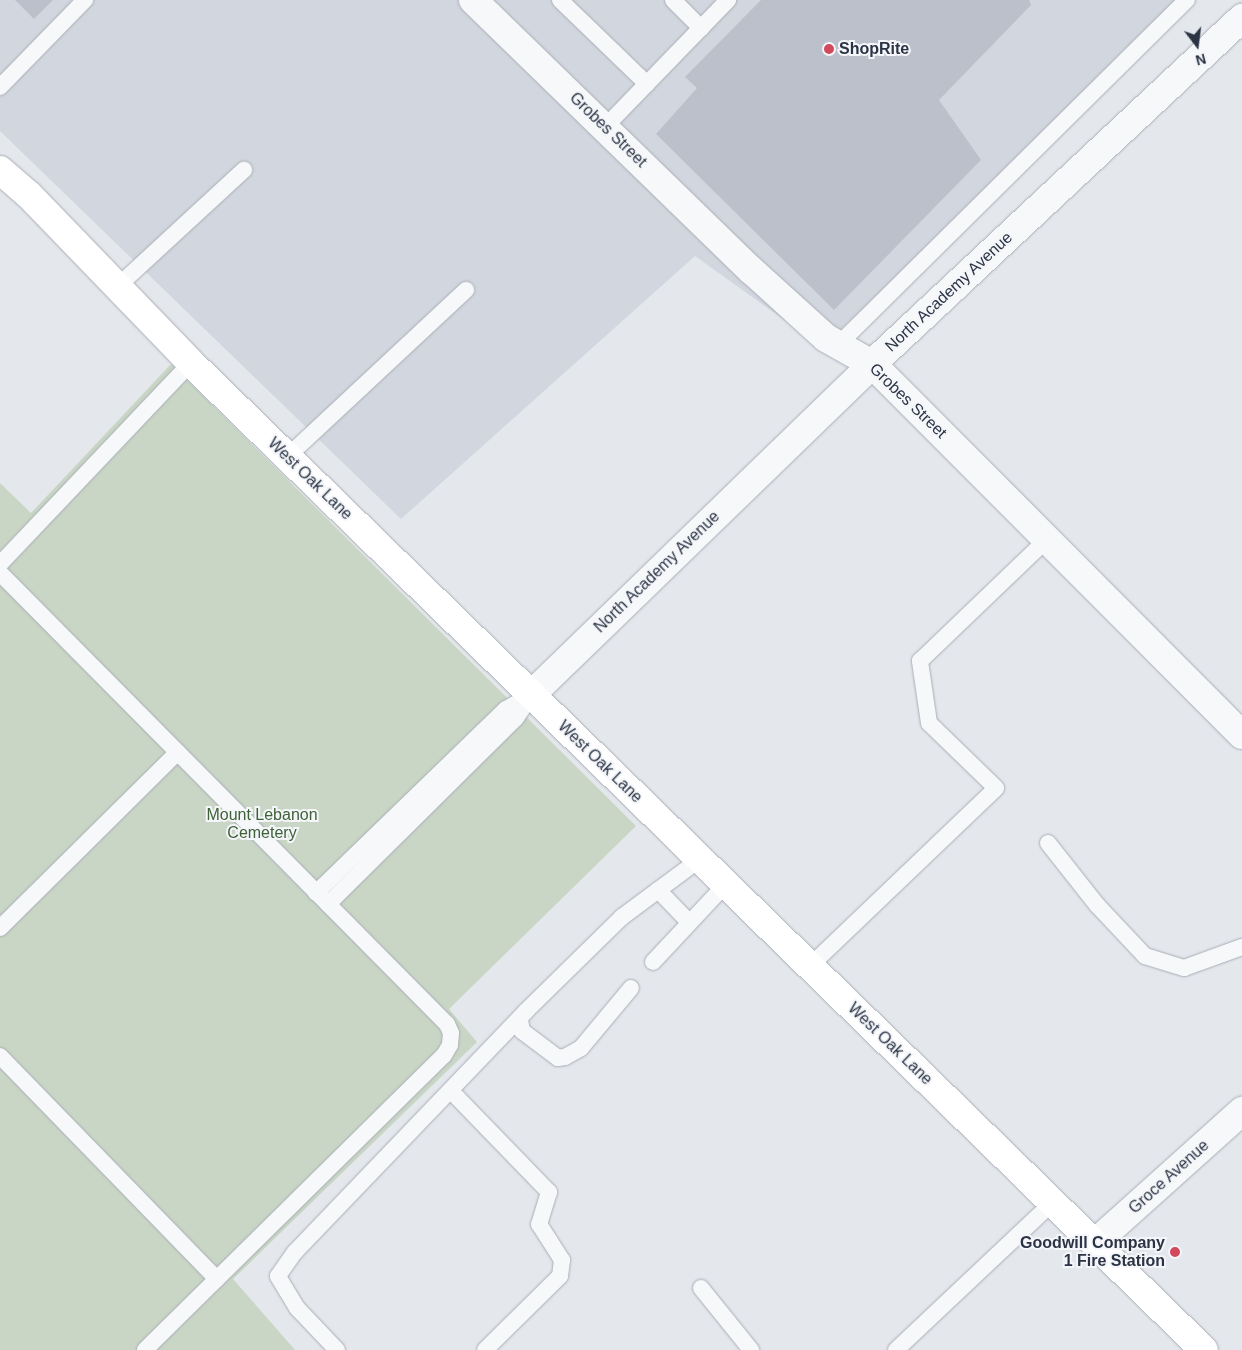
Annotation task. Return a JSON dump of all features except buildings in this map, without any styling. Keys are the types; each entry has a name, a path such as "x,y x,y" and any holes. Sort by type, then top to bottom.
{"main road":[{"name":"West Oak Lane","path":"0,170 29,195 191,363 1204,1350"}],"street":[{"name":"Grobes Street","path":"473,0 751,270 826,338 872,364 1242,734"},
{"name":"North Academy Avenue","path":"531,695 872,364 1242,18"},
{"name":"Groce Avenue","path":"1095,1243 1242,1111"}],"lane":[{"path":"4,76 85,0"},
{"path":"560,0 647,84"},
{"path":"673,0 702,28"},
{"path":"605,128 728,0"},
{"path":"838,345 1187,0"},
{"path":"117,287 244,170"},
{"path":"287,457 466,290"},
{"path":"0,564 191,363"},
{"path":"810,966 996,788 929,723 920,661 1047,539"},
{"path":"0,573 447,1024 451,1033 450,1045 444,1055 145,1350"},
{"path":"322,898 516,718 531,695"},
{"path":"0,928 178,752"},
{"path":"1048,842 1097,905 1145,956 1184,968 1242,947"},
{"path":"337,1350 297,1308 278,1276 295,1252 622,917 700,859"},
{"path":"653,962 726,884"},
{"path":"658,890 689,922"},
{"path":"520,1020 522,1031 558,1058 565,1057 581,1048 631,988"},
{"path":"0,1056 217,1279"},
{"path":"451,1091 549,1192 539,1224 562,1260 560,1276 485,1350"},
{"path":"896,1350 1053,1202"},
{"path":"701,1288 751,1350"}],"shaded area":[{"path":"0,0 1195,0 822,347 695,256 401,519 0,131"}],"green space":[{"name":"Mount Lebanon Cemetery","path":"171,364 636,826 449,1009 477,1042 233,1279 295,1350 0,1350 0,483 31,513"}],"place":[{"name":"ShopRite","path":"829,49"},
{"name":"Goodwill Company 1 Fire Station","path":"1175,1252"}]}
